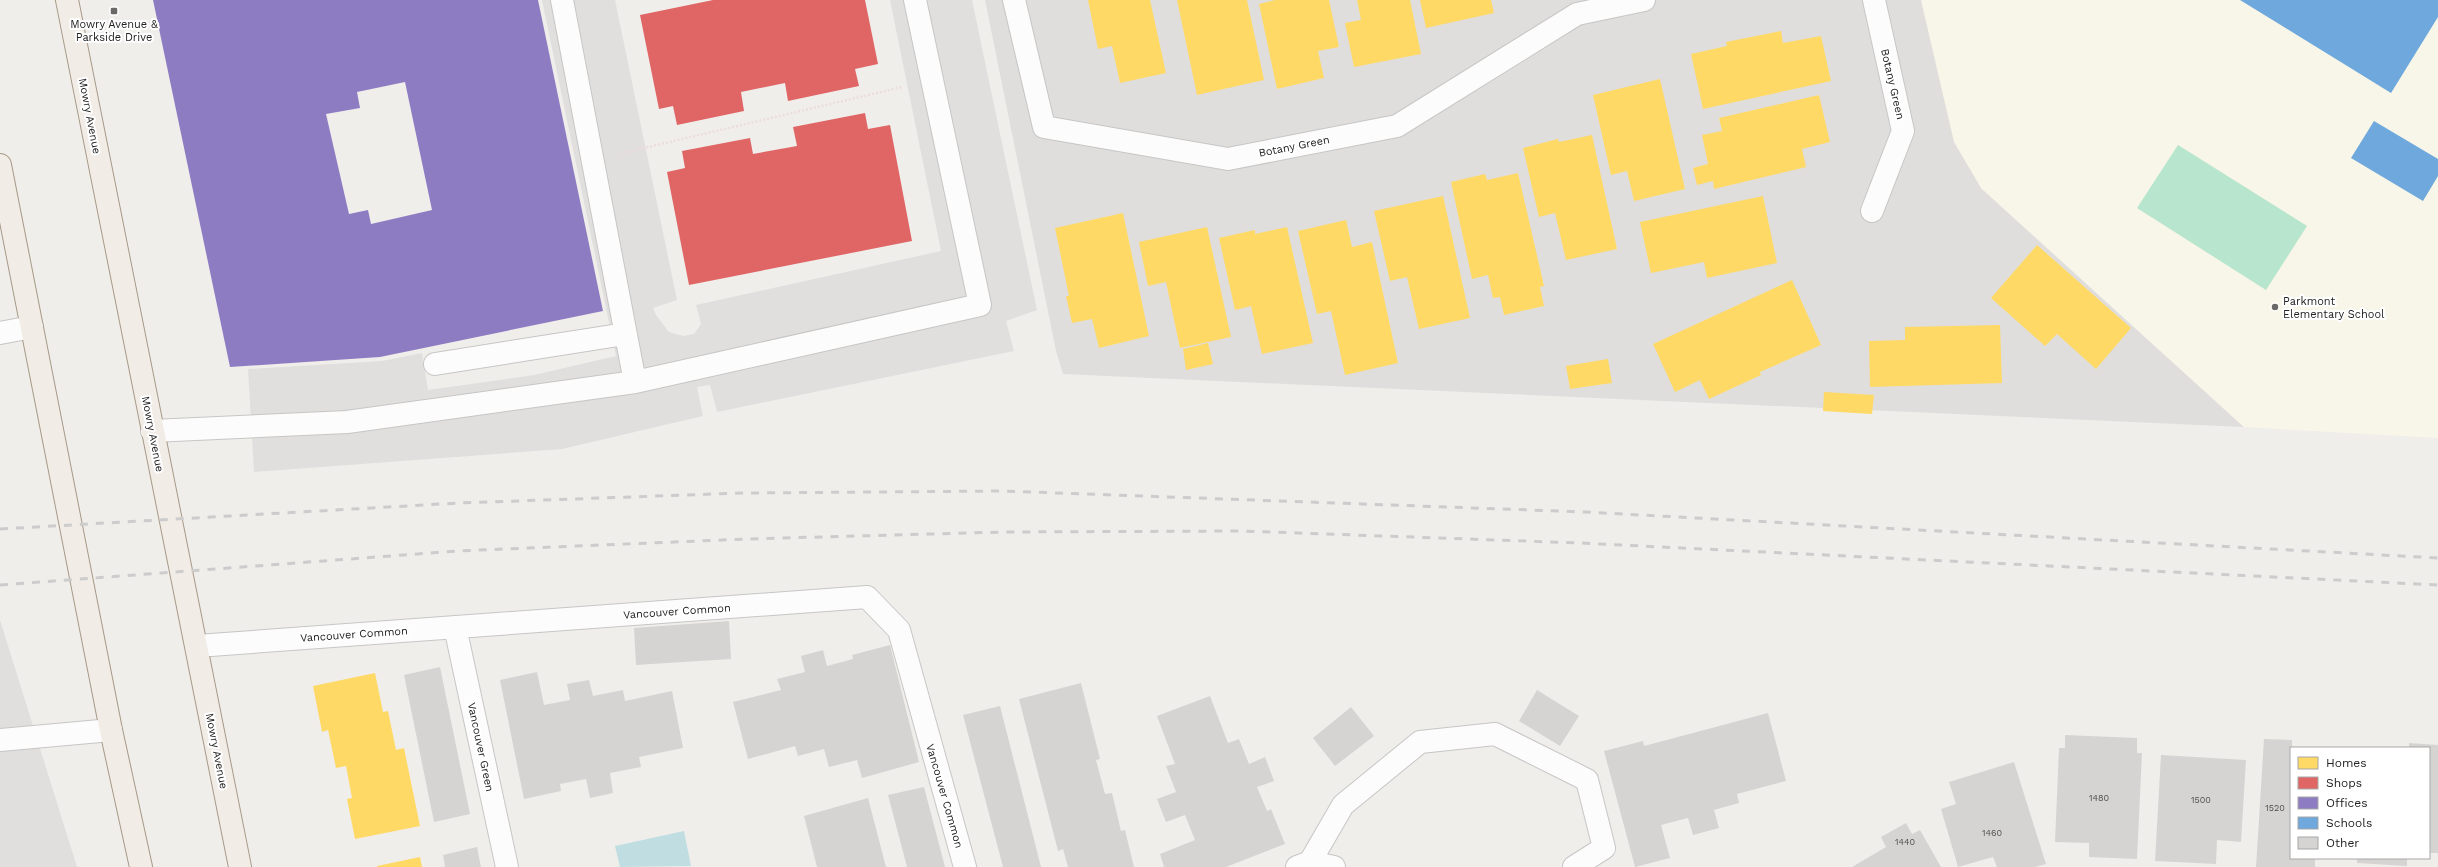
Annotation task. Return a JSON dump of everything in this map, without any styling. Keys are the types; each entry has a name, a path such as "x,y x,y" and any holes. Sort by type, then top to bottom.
{"main road":[{"name":"Mowry Avenue","path":"67,0 240,867"},
{"path":"0,165 112,730 141,867"}],"street":[{"path":"562,0 634,382"},
{"path":"152,431 347,422 634,382 980,305 915,0"},
{"name":"Botany Green","path":"1014,0 1044,127 1228,159 1397,126 1576,14 1644,0"},
{"name":"Botany Green","path":"1872,211 1903,131 1874,0"},
{"path":"0,333 32,327"},
{"path":"435,364 625,334"},
{"name":"Vancouver Common","path":"197,646 867,598 899,630 965,867"},
{"name":"Vancouver Green","path":"455,627 507,867"},
{"path":"0,740 112,730"},
{"path":"1334,867 1303,865 1343,805 1420,742 1495,734 1587,780 1604,848 1574,867"}],"path":[{"path":"592,160 932,80"}],"shaded area":[{"path":"542,0 615,0 677,300 653,308 656,315 669,332 683,336 694,334 701,324 696,305 941,251 890,0 972,0 1037,310 1006,321 1014,351 717,412 710,385 697,387 703,416 562,449 254,472 248,369 382,361 422,353 428,390 534,375 616,356"},
{"path":"985,0 1923,0 1981,188 2244,427 1063,374 1056,351"},
{"name":"Parkmont Elementary School","path":"1921,0 2438,0 2438,438 2244,427 1981,188 1954,142"},
{"path":"0,620 77,867 0,867"}],"green space":[{"path":"2178,145 2307,226 2266,290 2137,208"}],"water":[{"path":"684,831 691,866 620,867 615,846"}],"building: Homes":[{"path":"1088,0 1150,0 1166,73 1120,83 1112,46 1098,49"},
{"path":"1177,0 1247,0 1264,80 1197,95"},
{"path":"1275,0 1329,0 1339,47 1318,51 1324,78 1277,89 1259,4"},
{"path":"1357,0 1410,0 1421,54 1354,67 1345,23 1361,20"},
{"path":"1420,0 1491,0 1494,13 1426,28"},
{"path":"1781,31 1783,43 1821,36 1831,81 1703,109 1691,54 1727,46 1726,42"},
{"path":"1660,79 1685,189 1634,201 1627,171 1611,175 1593,95"},
{"path":"1819,95 1830,142 1802,149 1806,167 1714,189 1713,181 1697,185 1693,168 1708,164 1702,135 1722,131 1719,118"},
{"path":"1592,135 1617,249 1566,260 1555,213 1539,217 1523,148 1558,139 1559,142"},
{"path":"1518,173 1544,286 1540,287 1544,306 1504,315 1500,297 1493,298 1488,275 1472,279 1451,182 1485,174 1487,180"},
{"path":"1443,196 1470,318 1419,329 1407,277 1390,281 1374,211"},
{"path":"1763,196 1777,263 1707,278 1704,262 1651,273 1640,222"},
{"path":"1123,213 1149,336 1099,348 1092,319 1072,323 1066,296 1069,296 1055,228"},
{"path":"1346,220 1352,247 1372,242 1398,363 1345,375 1331,311 1317,314 1298,231"},
{"path":"1207,227 1231,337 1180,348 1166,282 1148,286 1139,242"},
{"path":"1287,227 1313,343 1262,354 1251,306 1235,310 1219,238 1255,230 1255,234"},
{"path":"2037,245 2131,328 2096,369 2057,334 2045,346 1991,298"},
{"path":"1792,280 1821,345 1760,372 1761,375 1709,399 1700,380 1675,392 1653,344"},
{"path":"2000,325 2002,383 1870,387 1869,341 1905,340 1905,327"},
{"path":"1208,343 1213,364 1186,370 1183,349"},
{"path":"1608,359 1612,383 1570,389 1566,366"},
{"path":"1824,392 1874,395 1872,414 1823,411"},
{"path":"375,673 383,712 388,711 396,750 404,748 420,826 355,839 347,799 352,798 346,766 336,768 328,730 322,732 313,686"},
{"path":"420,857 422,867 377,867 377,866"}],"building: Shops":[{"path":"713,0 865,0 878,64 855,69 859,86 788,101 785,83 741,92 744,111 677,125 673,106 659,109 640,15"},
{"path":"865,113 868,129 890,125 912,241 689,285 667,172 685,168 682,151 750,138 753,154 797,146 793,127"}],"building: Offices":[{"path":"153,0 538,0 603,311 380,357 230,367","holes":["405,82 432,210 371,224 368,210 349,214 326,114 360,108 357,92"]}],"building: Schools":[{"path":"2240,0 2438,0 2438,17 2391,93"},
{"path":"2374,121 2438,159 2438,176 2423,201 2351,158"}],"building: Other":[{"path":"729,621 731,659 636,665 634,628"},
{"path":"890,645 919,762 862,778 857,760 829,767 824,749 798,756 795,746 748,759 733,702 781,690 777,679 805,672 801,656 823,650 827,666 853,659 852,655"},
{"path":"440,667 470,814 434,822 404,675"},
{"path":"537,672 544,705 570,700 567,684 589,680 593,696 623,690 625,701 672,691 683,748 639,757 641,767 610,773 613,793 590,798 586,779 560,784 561,791 524,799 500,680"},
{"path":"1081,683 1100,759 1096,760 1105,794 1112,793 1121,831 1125,830 1134,867 1068,867 1063,849 1058,851 1019,699"},
{"path":"1537,690 1579,716 1560,746 1519,721"},
{"path":"1210,696 1228,743 1239,739 1249,764 1265,757 1274,781 1257,787 1267,811 1271,809 1285,844 1226,867 1164,867 1160,854 1195,840 1185,815 1166,822 1157,799 1176,792 1166,766 1175,764 1157,716"},
{"path":"1000,706 1041,867 1003,867 963,715"},
{"path":"1351,707 1374,736 1335,766 1313,738"},
{"path":"1768,713 1786,781 1737,794 1739,803 1714,810 1719,828 1693,835 1688,818 1661,825 1670,858 1635,867 1604,751 1643,741 1644,746"},
{"path":"2065,735 2137,738 2137,753 2142,753 2137,859 2089,857 2089,843 2055,842 2059,748 2065,748"},
{"path":"2264,739 2292,740 2292,747 2290,747 2290,859 2315,859 2315,867 2256,867"},
{"path":"2409,743 2438,745 2438,853 2430,853 2430,747 2409,747"},
{"path":"2161,755 2246,760 2241,842 2217,840 2216,864 2155,861"},
{"path":"2014,762 2046,864 2035,867 1997,867 1993,857 1958,867 1941,809 1956,804 1949,782"},
{"path":"924,787 945,867 907,867 888,795"},
{"path":"868,798 886,867 817,867 804,816"},
{"path":"1906,823 1912,834 1920,830 1941,867 1852,867 1886,847 1881,837"},
{"path":"477,847 481,867 445,867 443,855"},
{"path":"2357,859 2407,859 2407,866 2357,863"}],"railway":[{"path":"0,529 459,503 743,493 1003,491 1585,512 2438,558"},
{"path":"0,585 457,551 746,539 1005,532 1242,531 1580,543 2438,585"}],"place":[{"name":"Mowry Avenue & Parkside Drive","path":"114,11"},
{"name":"Parkmont Elementary School","path":"2275,307"}]}
